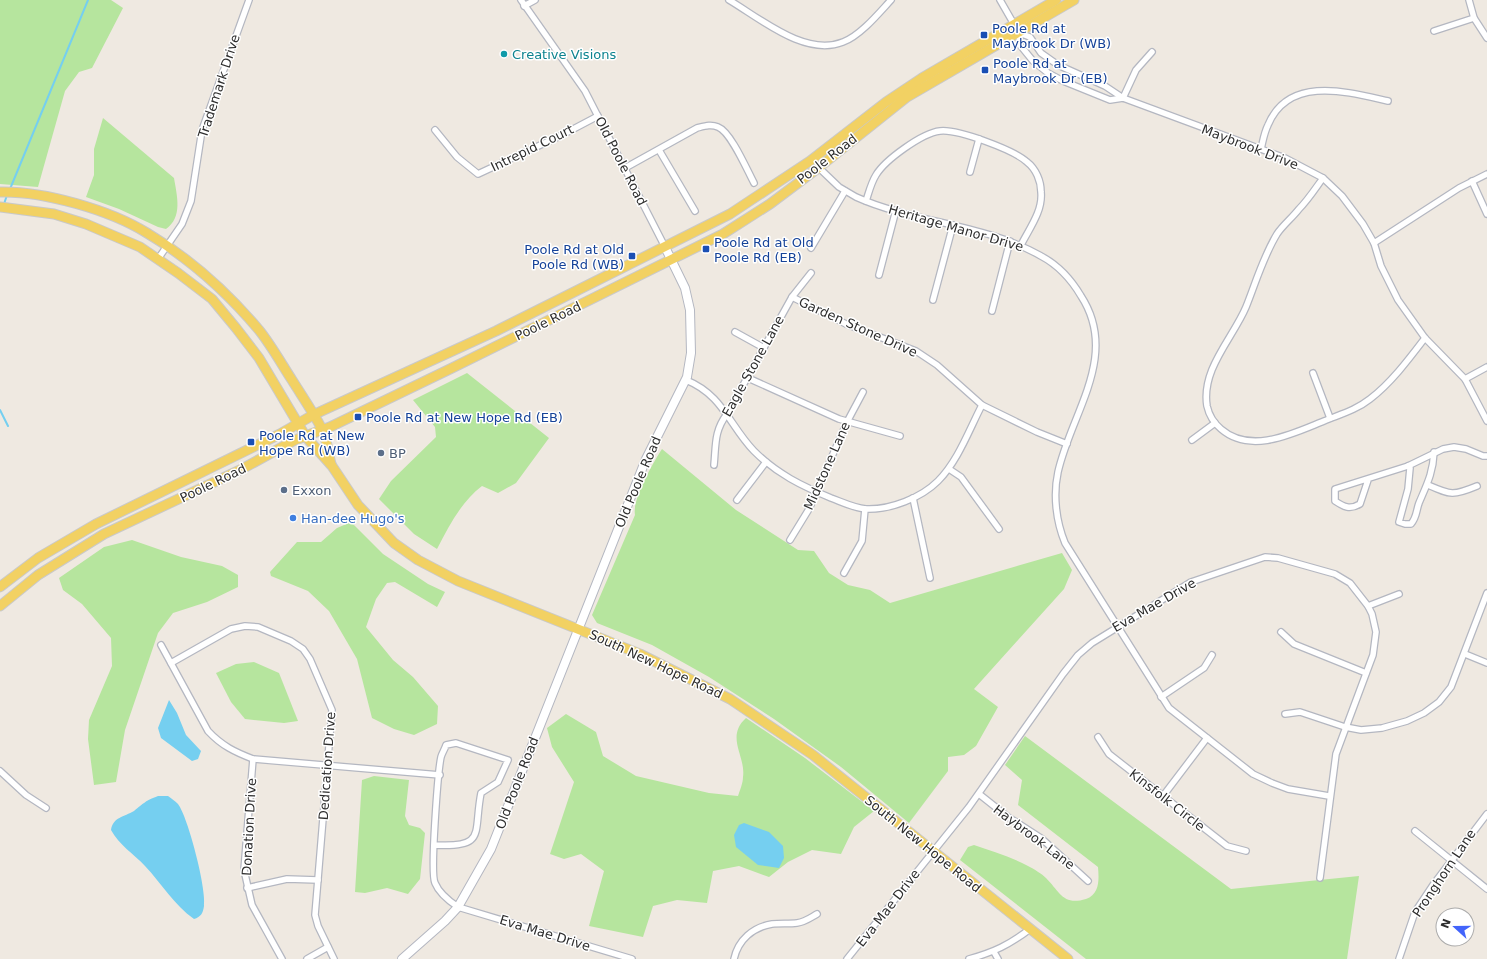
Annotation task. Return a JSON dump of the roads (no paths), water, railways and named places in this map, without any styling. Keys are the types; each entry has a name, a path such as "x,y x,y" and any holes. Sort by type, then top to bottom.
{"main road":[{"name":"Poole Road","path":"0,587 38,558 96,524 313,415 496,331 730,214 812,160 886,102 922,78 1056,0"},
{"name":"Poole Road","path":"0,606 38,575 104,534 240,470 294,440 306,437 322,430 723,234 770,204 907,97 1074,0"},
{"name":"South New Hope Road","path":"0,192 29,194 79,204 120,219 146,232 167,246 223,291 260,330 313,415 322,430 332,466"},
{"name":"South New Hope Road","path":"0,207 25,209 54,214 86,224 140,247 212,299 259,358 297,424 306,437 332,466 358,504 394,543 418,560 458,581 578,628 653,660 736,703 813,754 1068,959"},
{"path":"96,524 104,534"}],"street":[{"name":"Trademark Drive","path":"158,260 182,224 191,201 202,130 249,0"},
{"name":"Old Poole Road","path":"402,959 458,907 475,880 502,825 578,628 646,460 686,380 691,353 690,310 684,288 666,247 598,116 577,80 521,0"},
{"path":"524,6 536,0"},
{"path":"729,0 800,42 822,45 843,43 853,37 891,0"},
{"path":"1000,0 1019,33"},
{"path":"1469,0 1474,18 1487,38"},
{"path":"1434,31 1474,18"},
{"name":"Maybrook Drive","path":"1123,98 1110,100 1063,81 1048,72 1034,61 1020,45 1019,33 1030,37 1041,53 1058,66 1105,86 1123,98 1286,158 1323,178 1342,196 1363,224 1374,243 1381,266 1398,300 1425,338 1466,379 1487,421"},
{"path":"1123,98 1136,70 1152,52"},
{"path":"1261,149 1268,125 1275,112 1291,98 1313,91 1334,90 1388,101"},
{"name":"Intrepid Court","path":"435,130 457,157 478,174 562,135 598,116"},
{"path":"625,168 697,128 708,125 720,128 728,136 754,183"},
{"path":"866,201 876,176 884,165 924,136 940,131 954,131 979,139 1022,158 1031,165 1039,180 1042,192 1040,206 1021,245"},
{"path":"970,172 979,139"},
{"path":"658,150 694,212"},
{"name":"Heritage Manor Drive","path":"812,160 832,182 845,191 866,201 1010,241 1043,256 1064,272 1083,298 1092,320 1095,340 1094,370 1067,444 1058,473 1055,492 1061,531 1074,559 1169,708 1253,774 1288,789 1329,796"},
{"path":"1374,243 1472,181 1487,174"},
{"path":"1323,178 1278,233 1262,265 1246,307 1225,342 1210,378 1207,392 1208,408 1215,423 1226,433 1250,441 1266,441 1292,434 1352,410 1371,398 1404,364 1425,338"},
{"path":"1472,181 1487,214"},
{"path":"811,248 845,191"},
{"path":"879,275 896,210"},
{"path":"933,300 953,225"},
{"path":"992,311 1010,241"},
{"name":"Eagle Stone Lane","path":"714,465 717,431 792,297 811,273"},
{"name":"Garden Stone Drive","path":"792,297 846,324 916,351 937,365 982,405 1037,432 1067,444"},
{"path":"735,332 764,348"},
{"path":"1466,379 1487,367"},
{"path":"1313,373 1330,418"},
{"path":"748,378 847,422 900,436"},
{"path":"686,380 709,392 753,450 791,481 846,504 865,509 886,507 913,498 937,482 949,469 982,405"},
{"name":"Midstone Lane","path":"790,540 809,510 847,422 863,392"},
{"path":"1192,440 1215,423"},
{"path":"1368,480 1360,504 1355,507 1346,508 1334,501 1335,490 1408,466 1434,452 1454,448 1466,449 1483,456 1487,456"},
{"path":"1408,466 1410,468 1408,488 1399,522 1412,524 1416,519 1418,505 1428,485 1433,470 1434,452"},
{"path":"737,500 766,462"},
{"path":"949,469 961,477 999,529"},
{"path":"1428,485 1449,494 1460,493 1477,486"},
{"path":"913,498 930,578"},
{"path":"844,573 862,541 865,509"},
{"name":"Eva Mae Drive","path":"847,959 979,794 1078,655 1092,643 1117,626 1191,582 1265,558 1278,558 1335,574 1350,582 1368,606 1375,623 1376,637 1374,650 1336,754 1329,796 1320,878"},
{"path":"1285,714 1300,712 1345,727 1361,730 1382,728 1407,721 1424,713 1439,702 1451,687 1465,654 1487,593"},
{"path":"1368,606 1398,594"},
{"name":"Dedication Drive","path":"171,663 231,629 245,626 258,627 276,634 303,648 310,658 332,710 315,915 318,926 334,959"},
{"path":"1282,632 1294,644 1366,673"},
{"path":"161,645 208,731 219,743 231,750 253,758 440,775"},
{"path":"1465,654 1487,662"},
{"path":"1161,697 1204,668 1212,656"},
{"name":"Kinsfolk Circle","path":"1098,737 1109,754 1227,846 1246,851"},
{"path":"1163,796 1208,738"},
{"path":"434,845 458,846 470,841 477,831 481,793 498,782 508,760 456,743 446,745 441,757 440,775 434,845 432,873 435,883 442,893 458,907"},
{"name":"Donation Drive","path":"253,758 244,870 252,906 282,959"},
{"path":"0,771 26,795 46,808"},
{"name":"Haybrook Lane","path":"979,794 1008,817 1040,838 1088,881"},
{"name":"Pronghorn Lane","path":"1399,959 1415,912 1487,814"},
{"path":"1415,831 1487,889"},
{"path":"247,888 287,879 318,880"},
{"name":"Eva Mae Drive","path":"458,907 632,959"},
{"path":"734,959 742,941 755,930 773,924 806,921 817,914"},
{"path":"969,959 994,952 1012,943 1030,929"},
{"path":"308,959 328,947"},
{"path":"994,952 998,959"}],"water":[{"path":"169,700 177,713 186,735 201,751 198,759 192,761 161,738 158,728"},
{"path":"158,796 168,796 178,804 187,823 200,870 204,898 202,913 194,919 174,901 145,866 122,845 111,830 114,822 134,811 147,801"},
{"path":"744,823 769,832 783,846 784,858 779,868 758,865 736,847 734,835 739,825"}],"waterway":[{"path":"10,189 88,0"},
{"path":"4,204 7,195"},
{"path":"0,410 8,426"}],"place":[{"name":"Poole Rd at Maybrook Dr (WB)","path":"984,35"},
{"name":"Creative Visions","path":"504,54"},
{"name":"Poole Rd at Maybrook Dr (EB)","path":"985,70"},
{"name":"Poole Rd at Old Poole Rd (EB)","path":"706,249"},
{"name":"Poole Rd at Old Poole Rd (WB)","path":"632,256"},
{"name":"Poole Rd at New Hope Rd (EB)","path":"358,417"},
{"name":"Poole Rd at New Hope Rd (WB)","path":"251,442"},
{"name":"BP","path":"381,453"},
{"name":"Exxon","path":"284,490"},
{"name":"Han-dee Hugo's","path":"293,518"}]}
